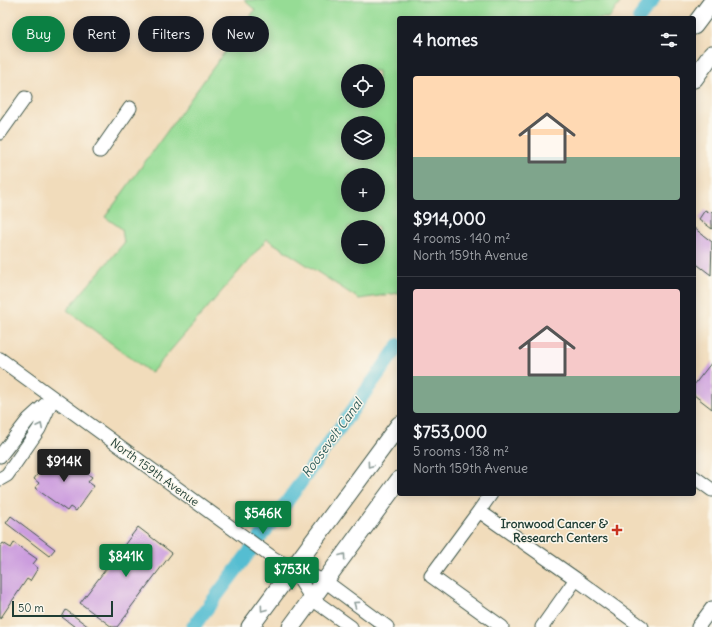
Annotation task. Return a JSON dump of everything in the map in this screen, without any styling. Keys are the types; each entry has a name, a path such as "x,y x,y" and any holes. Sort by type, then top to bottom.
{"main road":[{"path":"696,23 712,2"},
{"path":"696,76 712,54"},
{"path":"250,627 397,428"},
{"path":"291,627 397,483"}],"street":[{"path":"0,132 25,98"},
{"path":"100,151 130,108"},
{"name":"North 159th Avenue","path":"0,359 267,553 293,569 325,581 387,627"},
{"path":"0,456 29,419 53,398"},
{"path":"0,479 7,475 39,429 53,398"},
{"path":"696,478 712,490"},
{"path":"490,496 431,576 502,627"},
{"path":"479,511 642,627"},
{"name":"North 159th Avenue","path":"293,569 312,599 351,627"},
{"path":"542,627 576,579"},
{"path":"698,627 712,608"}],"green space":[{"path":"244,0 622,0 610,16 397,16 397,293 359,299 267,239 151,373 67,310 124,243 122,229 105,217 225,52 269,52 269,16 251,16 255,10"}],"building":[{"path":"705,210 710,213 712,211 712,229 699,219"},
{"path":"696,230 712,242 711,275 696,264"},
{"path":"712,362 712,409 696,397 696,382"},
{"path":"60,454 92,477 88,482 94,486 76,511 70,507 67,511 35,488 39,483 34,479 51,455 57,459"},
{"path":"11,516 55,549 49,556 6,523"},
{"path":"138,527 172,553 117,627 112,627 80,603"},
{"path":"3,543 11,548 14,543 37,559 33,564 38,568 30,581 27,579 0,619 0,547"},
{"path":"66,610 89,627 75,627 62,617"}],"waterway":[{"name":"Roosevelt Canal","path":"641,16 653,0"},
{"name":"Roosevelt Canal","path":"193,627 281,510 397,348"}],"place":[{"name":"Ironwood Cancer & Research Centers","path":"617,530"}]}
